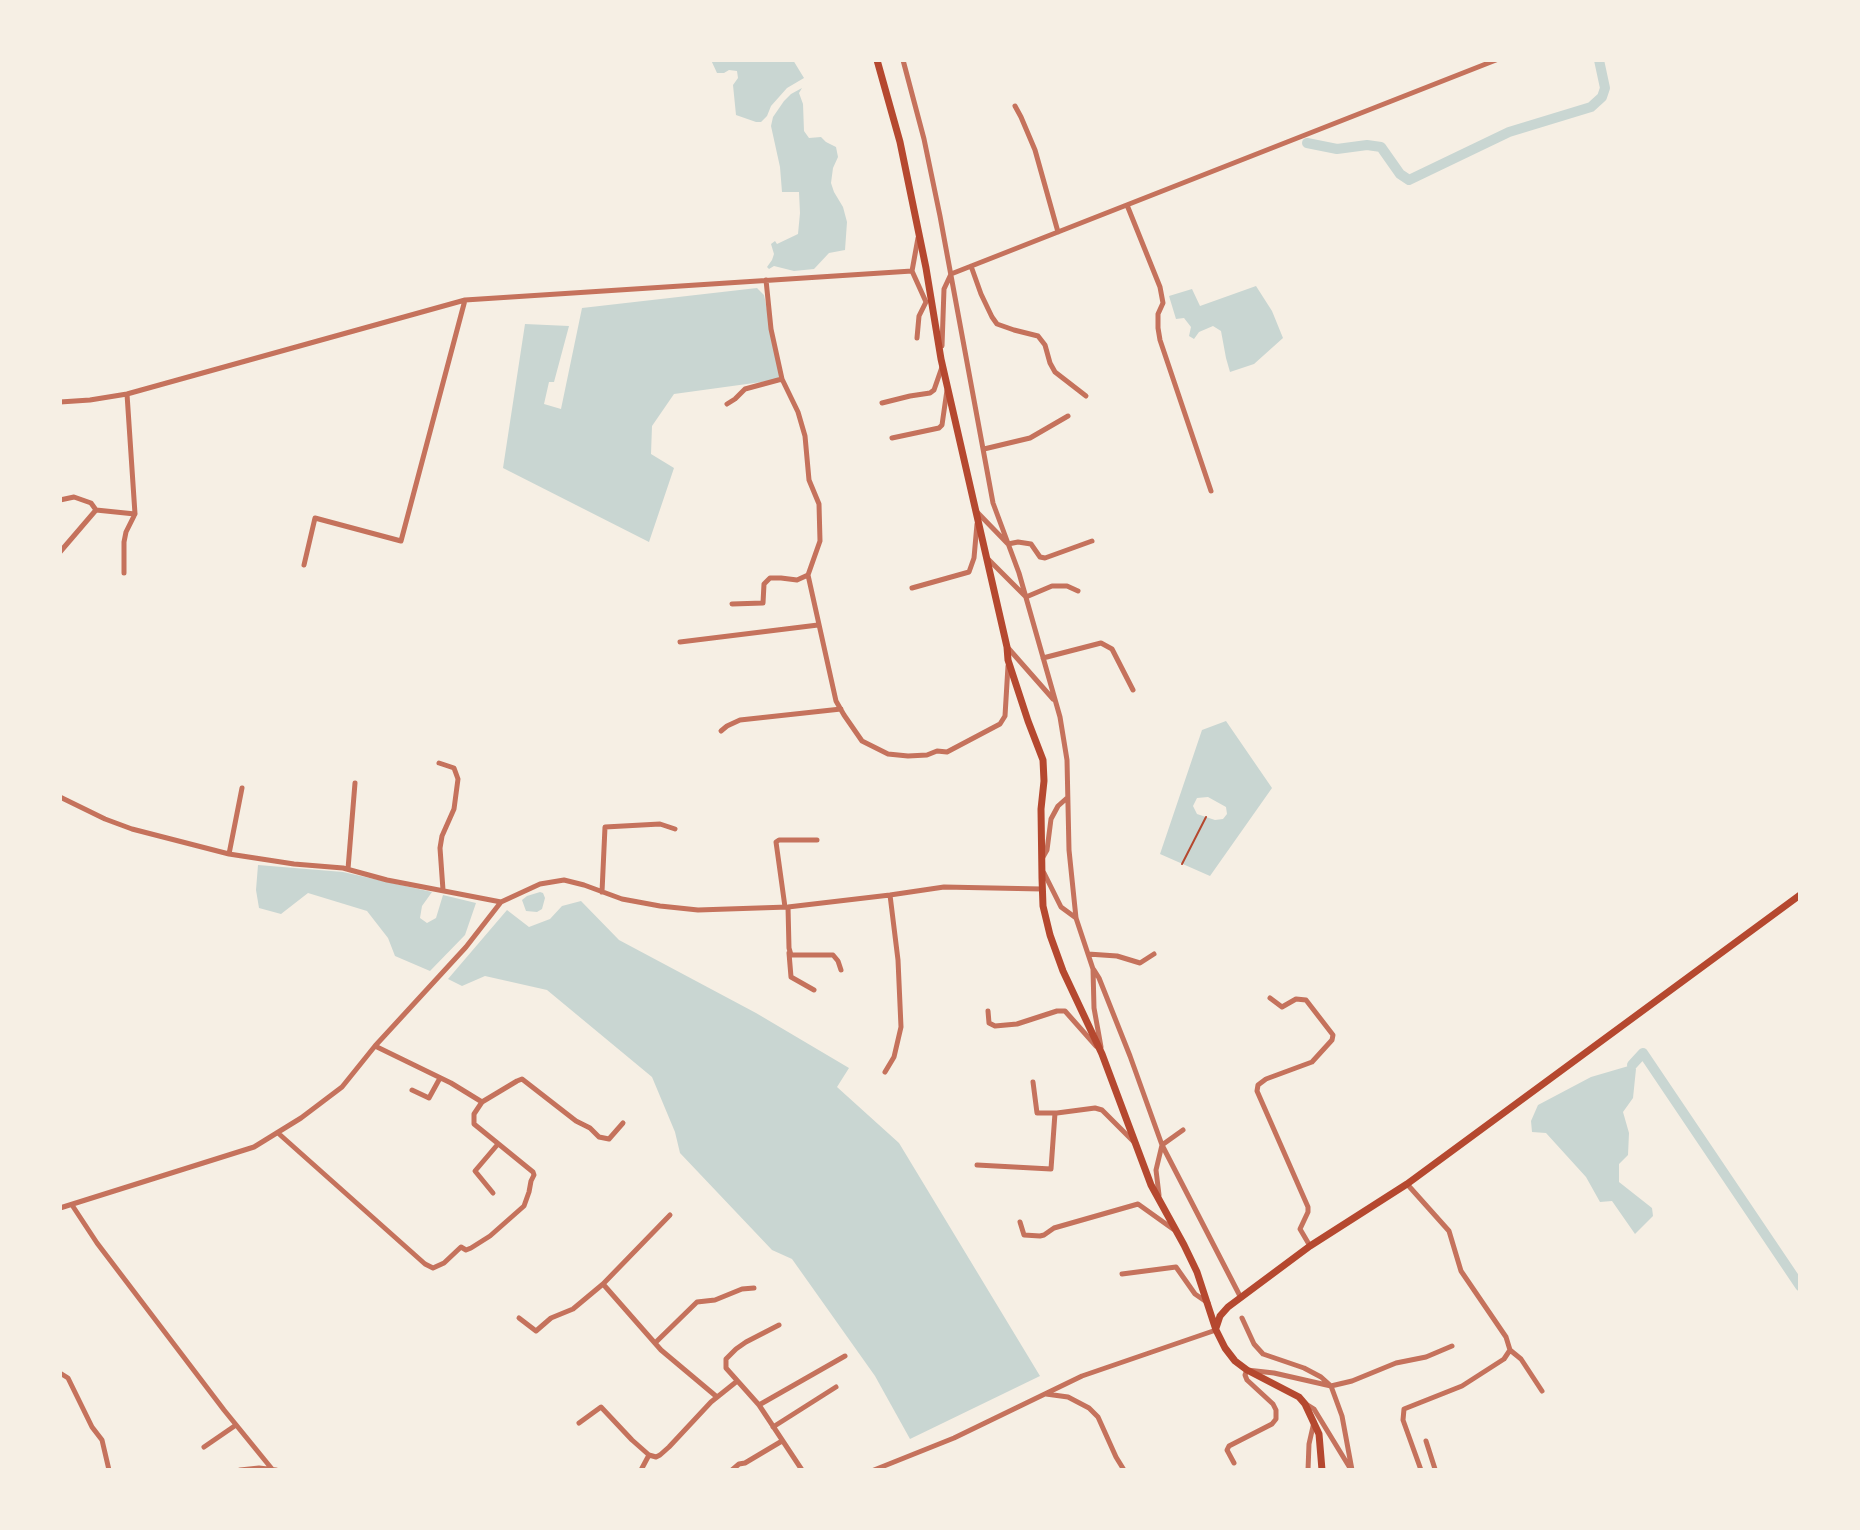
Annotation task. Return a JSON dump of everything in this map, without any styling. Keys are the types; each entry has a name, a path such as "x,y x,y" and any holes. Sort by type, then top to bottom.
{"main road":[{"path":"877,60 900,142 942,362 1008,660 1043,760 1042,889 1050,935 1063,971 1102,1054 1160,1204 1197,1272 1225,1348 1247,1370 1299,1397 1305,1404 1319,1434 1322,1470"},
{"path":"1216,1330 1220,1316 1310,1246 1407,1184 1800,895"}],"street":[{"path":"903,60 924,139 993,503 1026,597 1056,703 1067,760 1069,850 1076,918 1162,1145 1241,1298"},
{"path":"882,403 934,390 942,362 944,289 951,274 1496,60"},
{"path":"1015,106 1035,150 1058,232"},
{"path":"1127,205 1160,287 1163,303 1158,314 1160,340 1211,491"},
{"path":"917,338 919,316 929,299 912,271 919,234"},
{"path":"971,266 997,324 1038,336 1045,345 1055,372 1086,396"},
{"path":"60,402 127,394 465,300 912,271"},
{"path":"766,280 771,329 782,379 798,412 805,436 809,480 819,504 820,541 808,575 836,701 841,709 862,741 873,748 888,754 908,756 947,752 1000,724 1005,716 1008,660"},
{"path":"304,565 315,518 401,541 465,300"},
{"path":"727,404 745,389 782,379"},
{"path":"892,438 939,428 948,389"},
{"path":"124,573 124,542 135,514 127,394"},
{"path":"984,449 1030,438 1068,416"},
{"path":"60,500 74,497 91,503 96,510 135,514"},
{"path":"60,552 96,510"},
{"path":"975,510 1008,544 1028,543 1042,558 1092,541"},
{"path":"912,588 969,572 974,558 977,519"},
{"path":"986,556 1026,597"},
{"path":"732,604 763,603 764,584 770,578 797,580 808,575"},
{"path":"1026,597 1052,586 1067,586 1078,591"},
{"path":"680,642 818,625"},
{"path":"1043,658 1101,643 1112,649 1133,690"},
{"path":"1007,647 1056,703"},
{"path":"721,731 740,720 841,709"},
{"path":"439,763 454,768 458,779 454,809 440,848 443,890"},
{"path":"348,869 355,783"},
{"path":"229,854 242,788"},
{"path":"60,797 118,824 229,854 348,869 387,880 501,902"},
{"path":"1042,859 1047,850 1051,819 1058,806 1068,798"},
{"path":"602,892 605,827 660,824 675,829"},
{"path":"814,990 791,977 786,907 776,842 817,840"},
{"path":"1042,869 1061,907 1076,918"},
{"path":"60,1208 254,1147 301,1118 342,1087 375,1046 466,947 501,902 540,884 564,880 622,899 698,910 786,907 944,887 1042,889"},
{"path":"885,1072 894,1057 901,1027 898,960 890,895"},
{"path":"789,952 796,956 833,955 841,970"},
{"path":"1088,954 1117,956 1140,963 1154,954"},
{"path":"1093,969 1094,1008 1102,1054"},
{"path":"1270,998 1282,1007 1296,999 1306,1000 1333,1035 1312,1062 1266,1079 1258,1085 1257,1091 1308,1207 1300,1229 1310,1246"},
{"path":"988,1011 989,1023 995,1026 1017,1024 1065,1011 1102,1054"},
{"path":"375,1046 482,1102"},
{"path":"412,1090 429,1098 440,1078"},
{"path":"278,1133 403,1246 433,1268 444,1263 461,1247 468,1250 486,1238 521,1209 526,1201 534,1173 474,1124 474,1114 482,1102 522,1079 599,1137 609,1139 623,1123"},
{"path":"1033,1082 1037,1113 1102,1110 1137,1145"},
{"path":"977,1165 1051,1169 1055,1113"},
{"path":"1160,1204 1156,1170 1162,1145 1183,1130"},
{"path":"493,1193 475,1171 498,1144"},
{"path":"1407,1184 1449,1231 1461,1271 1506,1337 1510,1350 1521,1359 1542,1391"},
{"path":"1020,1222 1024,1235 1040,1236 1054,1228 1138,1204 1177,1232"},
{"path":"72,1205 97,1243 236,1425 274,1469"},
{"path":"519,1318 532,1330 538,1331 551,1318 573,1309 603,1284 670,1215"},
{"path":"1122,1274 1176,1267 1195,1294 1208,1303"},
{"path":"603,1284 655,1343 717,1397"},
{"path":"655,1343 697,1302 717,1300 742,1289 754,1288"},
{"path":"1242,1318 1254,1344 1263,1354 1304,1368 1331,1386 1342,1416 1352,1470"},
{"path":"779,1325 742,1344 727,1357 727,1370 759,1405 802,1470"},
{"path":"874,1470 954,1438 1082,1376 1216,1330"},
{"path":"1234,1463 1227,1450 1229,1446 1276,1419 1273,1404 1247,1380 1247,1370 1331,1386 1452,1346"},
{"path":"1421,1470 1403,1420 1404,1409 1462,1386 1504,1359 1510,1350"},
{"path":"759,1405 845,1356"},
{"path":"60,1373 68,1378 92,1427 102,1440 109,1470"},
{"path":"579,1423 600,1407 632,1440 649,1455 656,1457 736,1382"},
{"path":"773,1427 836,1387"},
{"path":"1046,1394 1068,1397 1089,1408 1098,1417 1124,1470"},
{"path":"1305,1404 1314,1409 1352,1470"},
{"path":"1308,1470 1314,1421"},
{"path":"204,1447 236,1425"},
{"path":"732,1470 782,1441"},
{"path":"1426,1441 1434,1470"},
{"path":"641,1470 649,1455"},
{"path":"240,1470 274,1469"}],"path":[{"path":"1182,864 1206,817"}],"shaded area":[{"path":"711,60 793,60 804,78 787,88 771,106 767,116 756,122 736,115 733,85 738,78 737,71 717,73"},
{"path":"802,88 799,93 803,104 804,131 809,138 821,137 836,147 838,157 831,183 847,222 845,250 829,253 814,269 794,271 774,266 769,269 767,267 774,254 771,244 798,234 800,213 799,192 782,192 771,126 784,101"},
{"path":"1256,286 1272,311 1283,338 1254,364 1230,372 1221,331 1213,326 1199,332 1194,339 1189,336 1191,327 1184,318 1176,319 1169,296 1192,289 1200,306"},
{"path":"757,288 764,295 781,375 776,380 674,394 652,426 651,454 674,468 649,542 503,468 525,324 569,326 554,382 549,382 544,404 561,409 582,308"},
{"path":"1226,721 1272,788 1210,876 1160,854 1202,730","holes":["1208,797 1226,807 1227,814 1223,819 1215,820 1197,814 1193,806 1197,798"]},
{"path":"258,865 343,872 432,892 422,906 420,918 427,923 436,918 443,895 476,903 465,935 430,971 395,956 388,938 367,911 308,893 281,914 259,908 256,890"},
{"path":"540,892 545,898 542,909 526,911 522,900"},
{"path":"581,901 619,940 756,1013 849,1068 837,1087 899,1143 1040,1376 910,1439 875,1376 792,1259 772,1250 680,1153 675,1132 652,1077 547,990 485,976 462,986 448,979 507,910 529,927 550,919 562,906"},
{"path":"1632,1065 1636,1069 1633,1098 1623,1112 1629,1133 1628,1155 1619,1164 1619,1182 1652,1208 1653,1216 1635,1234 1612,1201 1600,1202 1586,1177 1546,1133 1532,1132 1531,1121 1538,1105 1591,1077"}],"waterway":[{"path":"1307,143 1337,149 1367,145 1381,147 1400,174 1409,180 1509,132 1591,107 1602,97 1605,88 1599,60"},
{"path":"1632,1065 1643,1053 1800,1286"}]}
